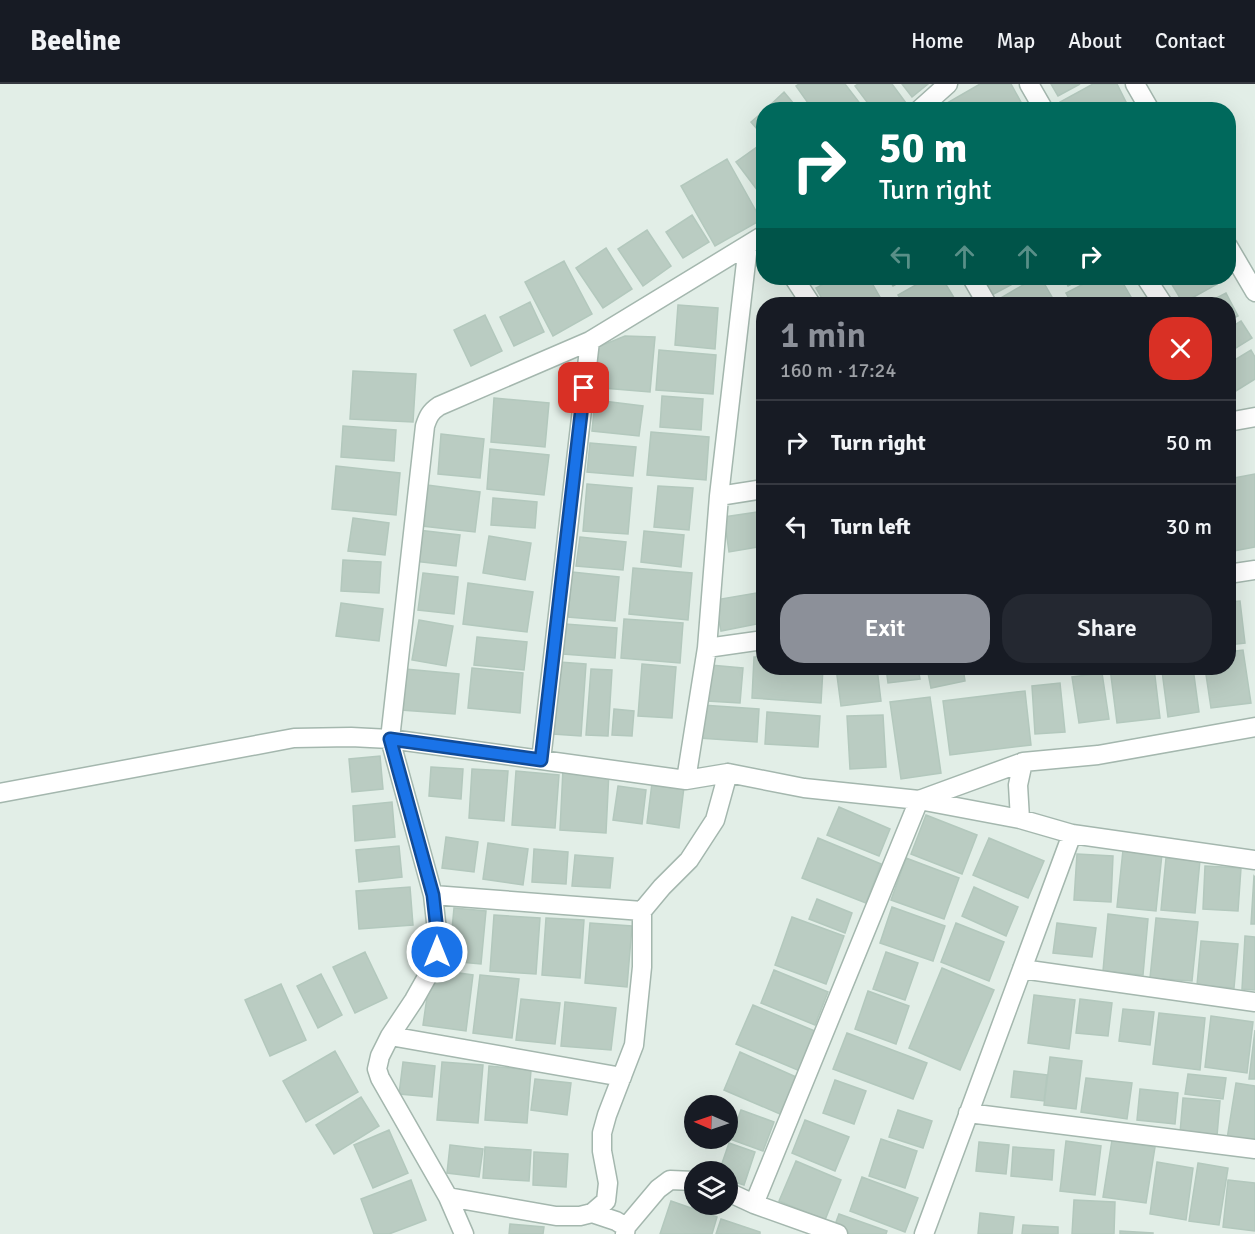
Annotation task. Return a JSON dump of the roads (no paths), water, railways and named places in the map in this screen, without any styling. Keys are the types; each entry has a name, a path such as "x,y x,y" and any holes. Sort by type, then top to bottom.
{"street":[{"path":"928,102 948,84"},
{"path":"1029,84 1039,102"},
{"path":"1135,84 1145,102"},
{"path":"464,1234 448,1197 377,1069 377,1062 390,1036 427,977 437,952 438,940 433,895 390,739 425,426 428,416 439,406 590,341 756,240"},
{"path":"686,780 707,648 719,496 748,245"},
{"path":"1236,260 1255,292"},
{"path":"541,760 590,341"},
{"path":"1236,419 1255,417"},
{"path":"719,496 756,490"},
{"path":"1236,573 1255,570"},
{"path":"707,648 756,641"},
{"path":"754,1204 919,801 1023,762 1098,755 1255,727"},
{"path":"0,793 294,738 390,739 686,780 728,773 804,788 919,801 1020,819 1072,834 1255,860"},
{"path":"1020,819 1018,785 1023,762"},
{"path":"448,1197 556,1216 580,1216 592,1213 606,1201 608,1183 602,1151 602,1133 634,1045 642,966 642,911 689,860 715,820 728,773"},
{"path":"924,1234 1072,834"},
{"path":"433,895 642,911"},
{"path":"1022,969 1255,1002"},
{"path":"390,1036 622,1077"},
{"path":"968,1113 1255,1149"},
{"path":"592,1213 616,1221 626,1231 657,1189 670,1180 684,1181"},
{"path":"738,1197 838,1234"}]}
